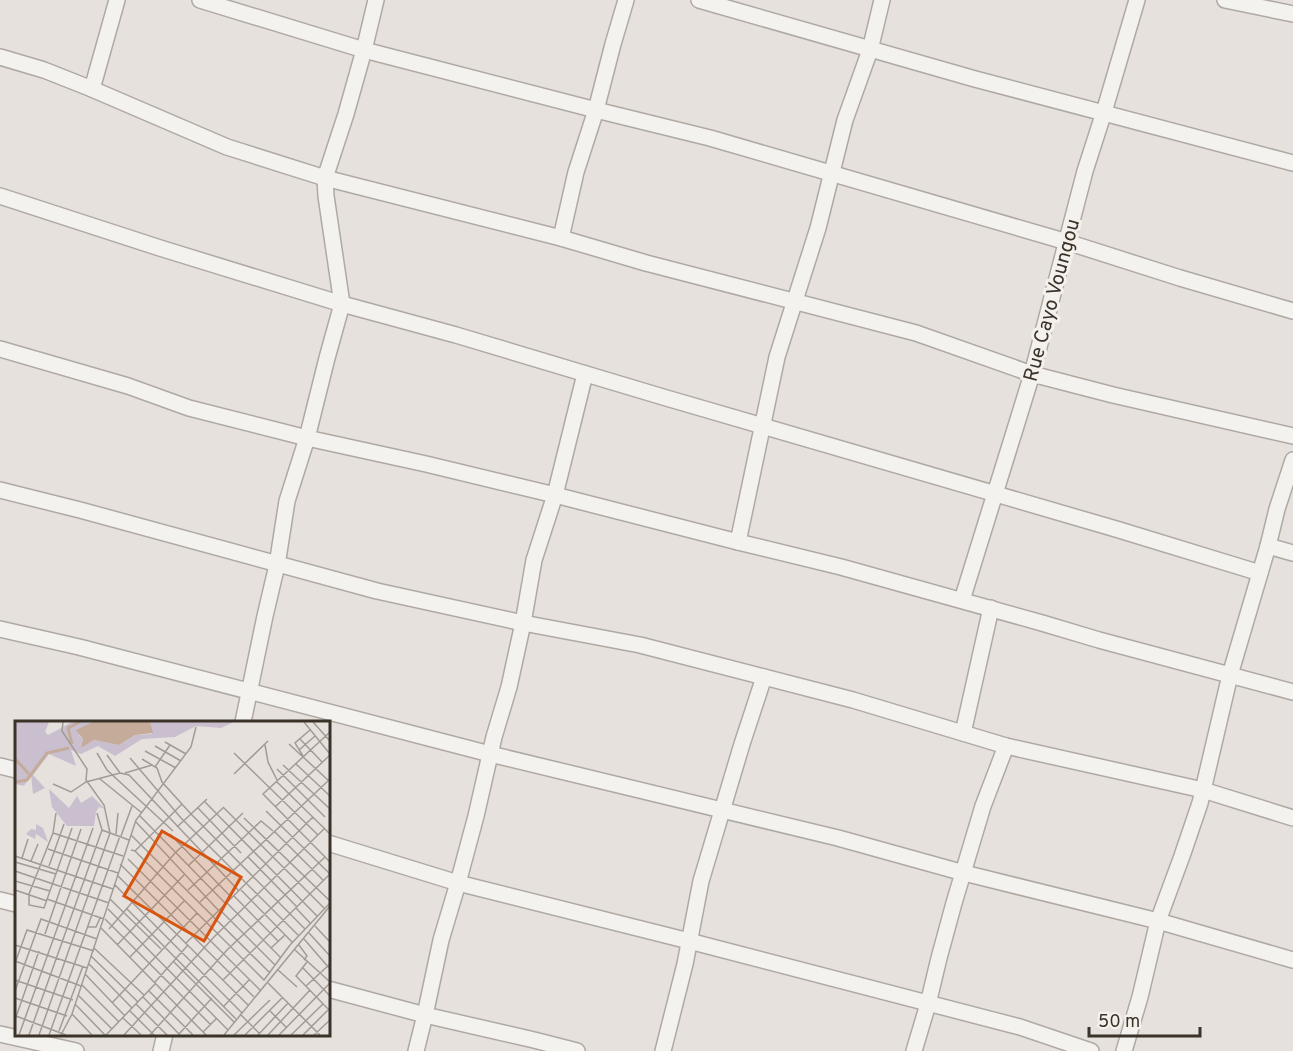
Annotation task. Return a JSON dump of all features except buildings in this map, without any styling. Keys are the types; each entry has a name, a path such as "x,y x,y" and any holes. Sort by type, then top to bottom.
{"street":[{"path":"92,89 117,0"},
{"path":"200,0 364,50 710,138 1067,242 1293,311"},
{"path":"243,721 277,565 287,501 307,438 342,304 325,178 346,114 376,0"},
{"path":"561,238 576,171 596,110 626,0"},
{"path":"699,0 870,50 1293,163"},
{"path":"738,542 777,357 818,228 845,120 870,50 882,0"},
{"name":"Rue Cayo Voungou","path":"962,600 1032,374 1085,171 1137,0"},
{"path":"1225,0 1293,14"},
{"path":"0,57 44,70 92,89 227,147 325,178 561,238 646,263 916,333 1032,374 1293,436"},
{"path":"0,196 342,304 456,334 1260,573"},
{"path":"0,349 128,386 189,408 307,438 555,495 841,567 1293,692"},
{"path":"416,1051 441,940 509,687 534,560 555,495 585,374"},
{"path":"1124,1051 1140,997 1158,921 1200,803 1230,675 1293,460"},
{"path":"0,490 377,591 523,623 640,645 853,700 1006,746 1203,790 1293,818"},
{"path":"1268,546 1293,552"},
{"path":"963,733 991,608"},
{"path":"0,629 90,650 490,754 838,838 964,873 1158,921 1293,960"},
{"path":"663,1051 701,881 764,677"},
{"path":"914,1051 983,806 1006,746"},
{"path":"0,766 15,770"},
{"path":"330,844 458,883 1020,1027 1091,1051"},
{"path":"0,900 15,904"},
{"path":"330,990 577,1051"},
{"path":"0,1034 76,1051"},
{"path":"161,1051 165,1036"}]}
